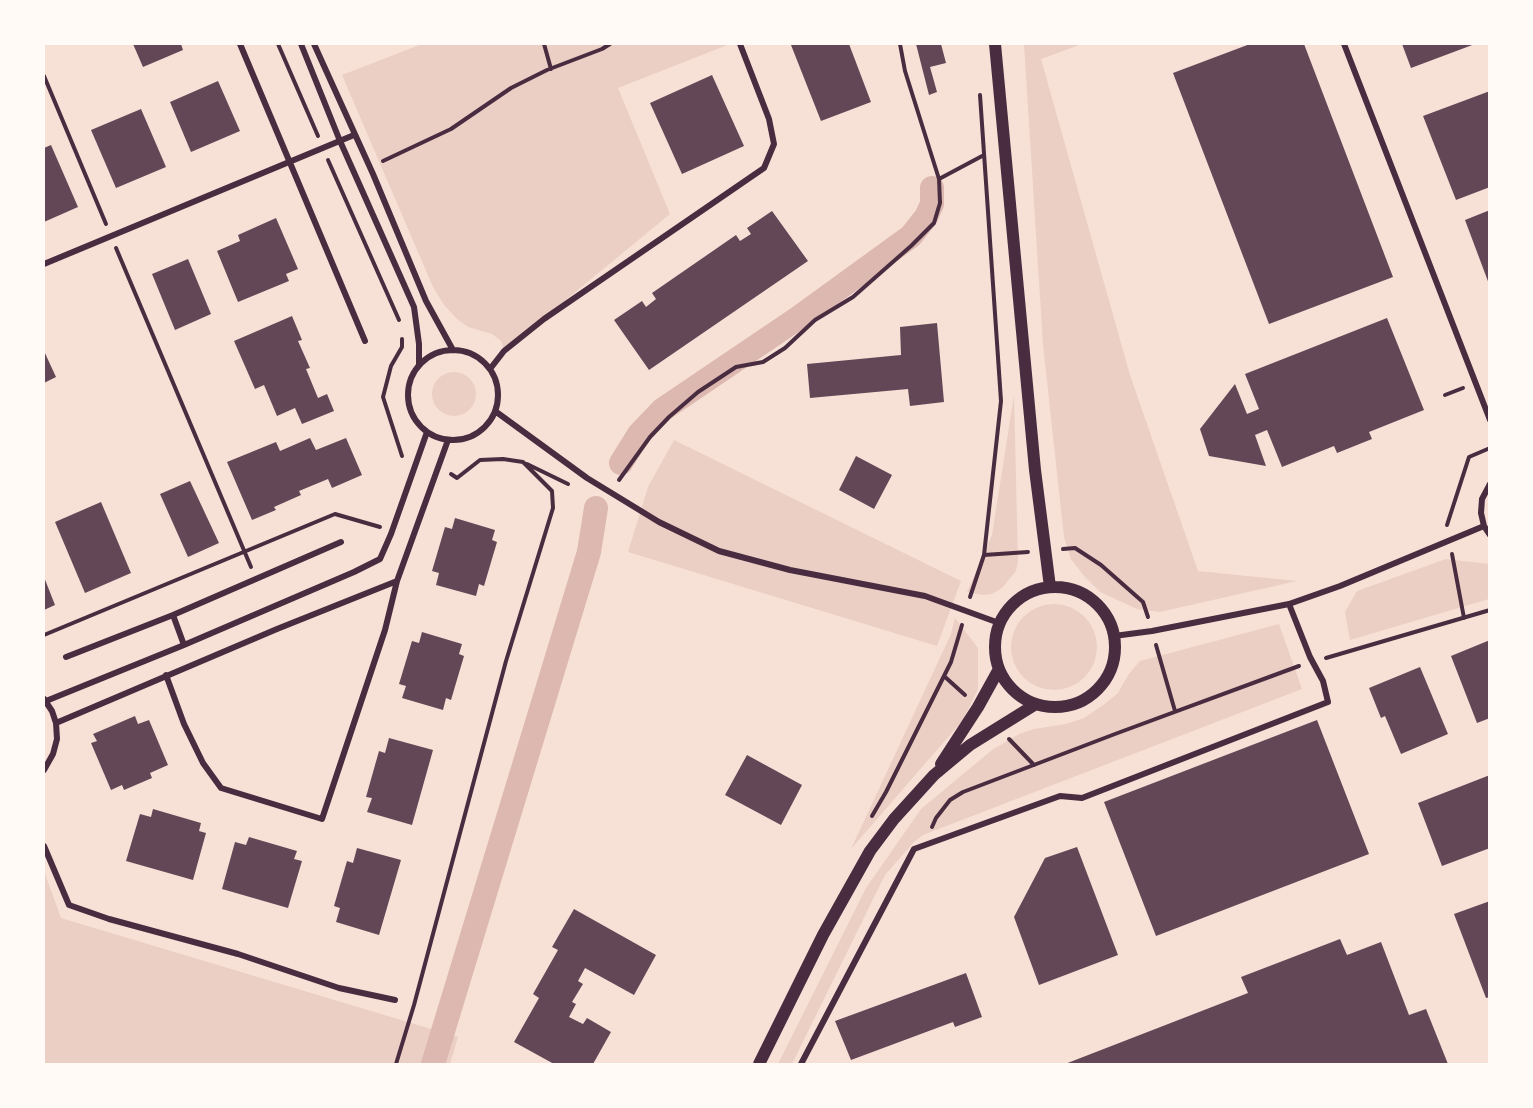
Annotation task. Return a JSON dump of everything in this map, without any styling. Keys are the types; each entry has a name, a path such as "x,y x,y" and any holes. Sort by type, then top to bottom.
{"main road":[{"path":"995,44 1035,470 1050,587"},
{"path":"1050,587 1067,588 1084,594 1098,605 1108,620 1114,636 1114,654 1110,671 1100,686 1087,698 1071,705 1053,707 1036,704 1013,690 999,669 995,654 995,638 999,623 1008,609 1020,598 1034,590 1050,587"},
{"path":"934,775 978,707 999,669"},
{"path":"759,1065 823,935 870,851 894,819 934,775 970,745 1036,704"}],"street":[{"path":"240,44 365,341"},
{"path":"301,44 340,141 414,307 419,344 418,365 407,393 413,418 428,432 448,440 464,439 474,435 489,423 495,411 498,395 496,382 490,369 476,356 463,351 438,352 418,365"},
{"path":"314,44 373,174 426,301 453,350"},
{"path":"490,369 504,351 544,319 764,168 774,144 769,119 740,44"},
{"path":"1344,44 1490,420"},
{"path":"44,264 354,135"},
{"path":"495,411 587,478 659,522 719,552 790,570 925,596 967,609 999,623"},
{"path":"44,770 53,754 57,739 56,723 45,700 184,645 380,559 428,432"},
{"path":"166,675 184,724 203,764 221,788 322,819 385,630 397,581 448,440"},
{"path":"1490,484 1482,499 1481,513 1484,526 1490,535"},
{"path":"1114,636 1152,631 1289,604 1360,578 1484,526"},
{"path":"66,657 173,615 341,542"},
{"path":"56,723 166,675 397,581"},
{"path":"801,1065 914,849 1060,796 1082,798 1328,702 1323,681 1312,662 1289,604"},
{"path":"173,615 184,645"},
{"path":"44,846 69,905 109,919 238,954 339,988 395,1000"}],"path":[{"path":"278,44 403,329 402,347 391,366 383,397 403,459"},
{"path":"544,44 551,69"},
{"path":"380,162 451,129 511,87 610,44"},
{"path":"619,480 650,437 698,392 736,367 763,362 785,348 815,320 853,297 934,223 940,203 939,179 904,70 900,44"},
{"path":"44,76 256,579"},
{"path":"869,821 886,792 951,662 984,555 1001,401 979,85"},
{"path":"939,179 984,155"},
{"path":"400,448 418,458"},
{"path":"396,1065 506,661 553,508 552,490 523,462 503,459 480,460 457,478 439,465"},
{"path":"44,635 335,514 385,528"},
{"path":"984,555 1075,548"},
{"path":"932,843 931,831 936,818 950,800 963,792 1312,662 1490,610"}],"shaded area":[{"path":"422,44 730,44 618,88 670,214 504,351 501,341 492,334 468,327 457,319 444,305 433,287 342,75"},
{"path":"1024,44 1082,44 1041,59 1130,375 1198,571 1297,581 1160,612 1137,609 1100,592 1071,559 1064,537 1043,345"},
{"path":"454,372 463,373 470,378 475,385 475,403 470,410 463,415 454,416 445,415 438,410 433,403 432,394 433,385 438,378 445,373"},
{"path":"1014,395 1018,561 1016,571 1002,588 992,594 982,595 967,592 992,535"},
{"path":"674,440 961,581 937,646 628,552 648,487"},
{"path":"1446,559 1489,564 1489,599 1350,640 1345,612 1357,591"},
{"path":"1054,604 1071,607 1085,616 1094,630 1097,647 1094,664 1085,678 1071,687 1054,690 1037,687 1023,678 1014,664 1011,647 1014,630 1023,616 1037,607"},
{"path":"955,618 978,648 978,689 963,720 851,849 951,634"},
{"path":"1279,624 1302,689 923,835 914,842 885,875 792,1064 778,1064 866,888 921,809 992,750 1019,734 1084,718 1118,693 1128,675 1140,661"},
{"path":"44,871 61,918 458,1037 450,1064 44,1064"}],"building":[{"path":"133,44 181,44 183,50 143,67"},
{"path":"849,44 871,102 821,121 791,45"},
{"path":"916,44 941,44 946,63 930,67 937,92 929,95"},
{"path":"1250,44 1304,44 1393,277 1269,324 1173,73"},
{"path":"1402,44 1475,44 1411,68"},
{"path":"712,75 744,146 682,174 650,103"},
{"path":"218,81 240,131 191,152 170,102"},
{"path":"1490,91 1490,187 1456,200 1423,116"},
{"path":"141,109 166,167 116,188 91,130"},
{"path":"51,145 78,207 44,222 44,148"},
{"path":"1490,210 1490,284 1489,284 1465,220"},
{"path":"772,211 808,261 649,370 614,320 642,301 646,307 656,299 652,293 736,235 740,241 751,234 747,228"},
{"path":"276,218 298,269 286,274 289,281 238,302 217,251 240,241 238,235"},
{"path":"188,259 211,314 175,330 152,274"},
{"path":"292,316 302,340 298,341 310,368 306,369 318,398 327,394 334,411 302,424 295,408 277,416 264,385 255,389 234,341"},
{"path":"1387,318 1424,410 1369,432 1372,439 1337,453 1334,446 1282,467 1267,430 1255,435 1266,466 1209,456 1200,429 1235,384 1247,414 1259,409 1245,374"},
{"path":"937,323 944,402 910,406 908,389 810,398 807,364 901,355 900,327"},
{"path":"44,351 56,377 44,383"},
{"path":"310,438 316,450 346,438 362,475 332,488 328,479 299,491 301,495 274,507 276,510 252,520 227,462 276,442 280,451"},
{"path":"856,456 892,475 874,509 839,490"},
{"path":"190,481 219,543 188,557 160,494"},
{"path":"101,502 131,573 85,593 55,522"},
{"path":"455,518 495,530 492,540 497,542 484,586 479,584 476,596 436,585 439,573 432,571 445,527 452,529"},
{"path":"44,577 55,605 44,610"},
{"path":"422,632 462,644 459,654 464,656 451,700 446,698 443,710 402,698 406,686 399,684 412,641 419,643"},
{"path":"1490,640 1490,718 1477,723 1451,656"},
{"path":"1420,667 1448,734 1401,754 1385,716 1381,718 1369,688"},
{"path":"135,716 138,724 149,720 168,765 150,773 152,778 124,790 122,785 111,790 91,743 97,741 93,734"},
{"path":"1317,720 1369,854 1156,936 1104,802"},
{"path":"389,738 433,750 412,825 367,812 372,798 366,797 379,751 385,753"},
{"path":"747,755 802,785 781,825 725,795"},
{"path":"1490,775 1490,848 1442,866 1418,803"},
{"path":"153,809 201,823 199,831 206,833 193,880 126,861 140,814 151,817"},
{"path":"249,837 297,851 294,859 302,861 288,908 222,889 235,842 246,845"},
{"path":"1077,847 1118,955 1039,985 1014,917 1045,858"},
{"path":"357,848 401,860 379,935 336,922 340,908 334,906 347,861 353,863"},
{"path":"1490,901 1490,997 1486,998 1454,914"},
{"path":"574,909 656,955 634,995 585,968 578,981 583,984 572,1002 576,1004 569,1017 583,1024 587,1018 611,1032 593,1064 554,1064 514,1042 539,998 533,994 558,950 552,947"},
{"path":"1340,939 1347,955 1381,942 1409,1015 1426,1009 1448,1064 1065,1064 1248,993 1241,977"},
{"path":"966,973 982,1017 955,1027 953,1022 851,1060 835,1021"}],"waterway":[{"path":"621,463 639,434 662,410 798,318 911,236 926,217 932,204 932,188"},
{"path":"433,1064 589,552 596,508"}]}
